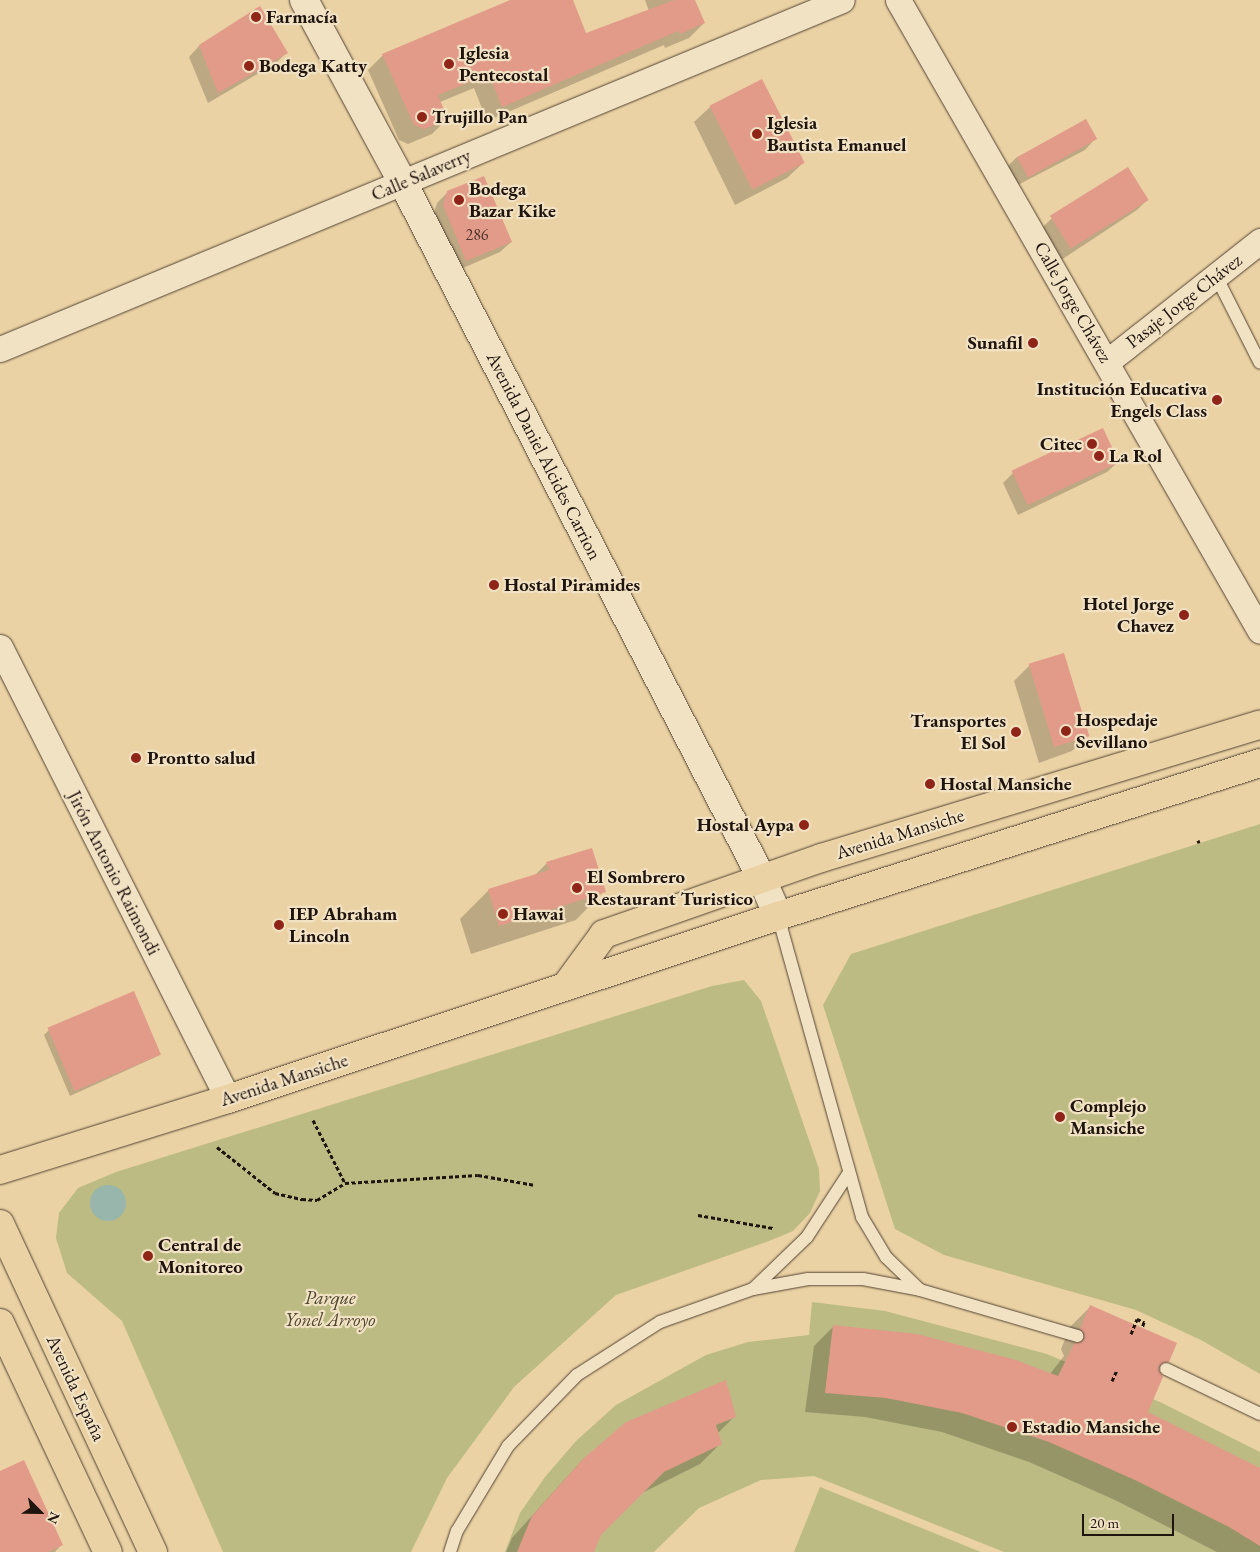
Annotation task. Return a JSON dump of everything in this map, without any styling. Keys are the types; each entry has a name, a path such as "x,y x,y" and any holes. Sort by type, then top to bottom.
{"main road":[{"name":"Avenida Mansiche","path":"566,986 604,934 761,878 1260,725"},
{"name":"Avenida Mansiche","path":"0,1170 228,1099 778,916 1260,763"},
{"name":"Avenida España","path":"0,1224 153,1552"},
{"path":"0,1323 108,1552"}],"street":[{"name":"Avenida Daniel Alcides Carrion","path":"304,0 403,183 761,878 778,916"},
{"name":"Calle Salaverry","path":"0,349 842,0"},
{"name":"Calle Jorge Chávez","path":"898,0 1108,361 1260,631"},
{"name":"Pasaje Jorge Chávez","path":"1108,361 1260,241"},
{"name":"Jirón Antonio Raimondi","path":"0,647 228,1099"}],"lane":[{"path":"1216,276 1260,363"},
{"path":"778,916 848,1174 862,1218 886,1257 920,1290"},
{"path":"753,1290 807,1237 848,1174"},
{"path":"450,1552 456,1531 508,1446 577,1375 660,1322 753,1290 808,1279 864,1279 920,1290 1077,1336"},
{"path":"1166,1369 1260,1414"}],"path":[{"path":"313,1120 346,1183"},
{"path":"218,1147 275,1193 317,1200 346,1183 478,1175 535,1185"},
{"path":"698,1215 773,1228"},
{"path":"1130,1334 1137,1319 1144,1322 1142,1328"},
{"path":"1112,1381 1116,1370"}],"green space":[{"name":"Complejo Mansiche","path":"1260,824 1260,1374 1201,1340 1136,1310 944,1255 895,1229 823,1005 851,954"},
{"name":"Parque Yonel Arroyo","path":"744,980 761,1001 819,1169 820,1191 810,1213 793,1231 616,1295 514,1387 447,1478 411,1552 223,1552 122,1321 67,1273 56,1238 59,1213 78,1188 116,1172 712,986"},
{"name":"Estadio Mansiche","path":"812,1302 885,1311 1047,1354 1162,1403 1260,1452 1260,1552 1004,1552 814,1476 761,1480 699,1508 654,1552 505,1552 520,1513 545,1477 576,1441 616,1405 706,1355 748,1342 809,1335"},
{"path":"820,1487 981,1552 794,1552"}],"water":[{"path":"108,1185 115,1186 121,1190 125,1196 125,1210 121,1216 115,1220 108,1221 101,1220 95,1216 91,1210 90,1203 91,1196 95,1190 101,1186"}],"building":[{"path":"510,0 573,0 586,33 674,0 695,0 705,23 680,34 678,31 502,107 489,74 438,95 448,120 424,129 414,125 382,54"},
{"path":"260,6 288,53 218,93 199,45"},
{"name":"Iglesia Bautista Emanuel","path":"762,79 805,163 752,190 709,106"},
{"path":"1086,119 1097,139 1028,177 1017,157"},
{"path":"1128,167 1149,200 1071,249 1050,216"},
{"path":"484,176 512,242 466,261 443,205 447,191"},
{"path":"1103,428 1119,462 1028,505 1011,471"},
{"path":"1064,653 1089,736 1054,747 1029,664"},
{"path":"592,848 606,892 499,926 488,889 549,870 546,862"},
{"path":"134,991 161,1055 74,1091 47,1028"},
{"path":"1090,1305 1177,1343 1169,1362 1159,1366 1163,1377 1148,1412 1260,1468 1260,1546 1229,1527 1135,1480 1049,1442 962,1413 886,1398 825,1393 833,1325 917,1334 1016,1360 1058,1376 1074,1344 1085,1339 1080,1329"},
{"path":"726,1380 736,1417 716,1425 722,1444 664,1472 601,1535 594,1552 517,1552 532,1516 584,1458 626,1422"},
{"path":"24,1460 63,1545 48,1552 0,1552 0,1471"}],"place":[{"name":"Farmacía","path":"256,17"},
{"name":"Iglesia Pentecostal","path":"449,64"},
{"name":"Bodega Katty","path":"249,66"},
{"name":"Trujillo Pan","path":"422,117"},
{"name":"Iglesia Bautista Emanuel","path":"757,134"},
{"name":"Bodega Bazar Kike","path":"459,200"},
{"name":"Sunafil","path":"1033,343"},
{"name":"Institución Educativa Engels Class","path":"1217,400"},
{"name":"Citec","path":"1092,444"},
{"name":"La Rol","path":"1099,456"},
{"name":"Hostal Piramides","path":"494,585"},
{"name":"Hotel Jorge Chavez","path":"1184,615"},
{"name":"Hospedaje Sevillano","path":"1066,731"},
{"name":"Transportes El Sol","path":"1016,732"},
{"name":"Prontto salud","path":"136,758"},
{"name":"Hostal Mansiche","path":"930,784"},
{"name":"Hostal Aypa","path":"804,825"},
{"name":"El Sombrero Restaurant Turistico","path":"577,888"},
{"name":"Hawai","path":"503,914"},
{"name":"IEP Abraham Lincoln","path":"279,925"},
{"name":"Complejo Mansiche","path":"1060,1117"},
{"name":"Central de Monitoreo","path":"148,1256"},
{"name":"Estadio Mansiche","path":"1012,1427"}]}
